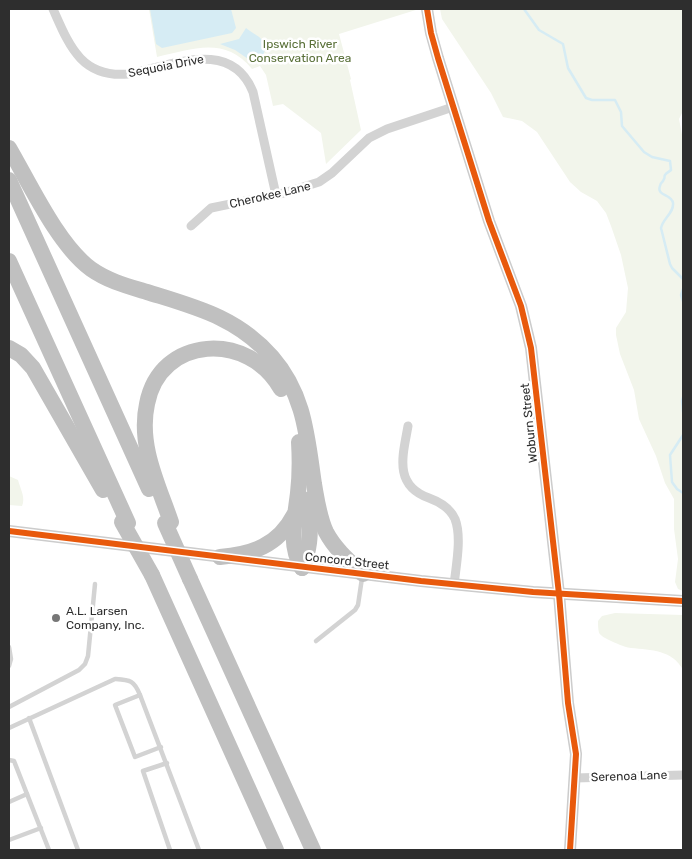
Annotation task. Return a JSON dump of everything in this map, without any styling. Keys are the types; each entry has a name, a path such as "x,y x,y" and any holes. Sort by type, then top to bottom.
{"highway":[{"path":"9,148 64,241 73,253 90,268 117,283 213,314 246,334 264,349 281,369 300,405 306,427 318,508 326,530 339,551 363,574"},
{"path":"9,180 168,523 190,579 313,850"},
{"path":"9,261 125,522 152,575 276,850"},
{"path":"9,348 21,355 33,368 125,522"},
{"path":"168,523 147,448 144,428 146,404 155,382 171,364 187,354 210,348 231,350 252,358 271,374 282,391 295,424 299,450 299,476 293,533 294,550 302,568"},
{"path":"302,568 310,540 311,459"},
{"path":"220,557 247,553 266,545 284,530 294,513"}],"street":[{"name":"Sequoia Drive","path":"53,9 74,52 89,66 103,72 118,75 128,74 205,58 219,60 236,68 246,79 253,92 276,195"},
{"name":"Woburn Street","path":"427,9 431,33 453,107 489,221 517,294 529,333 537,389 559,594 568,700 576,754 570,850"},
{"name":"Cherokee Lane","path":"191,226 211,208 302,189 319,182 332,173 365,141 378,133 453,107"},
{"path":"408,426 402,462 406,479 417,492 447,507 457,526 458,537 454,584"},
{"name":"Concord Street","path":"9,531 302,568 454,584 559,594 683,601"},
{"name":"Serenoa Lane","path":"575,778 683,775"}],"lane":[{"path":"316,640 355,610 358,605 363,574"},
{"path":"9,708 79,670 85,664 88,656 95,584"},
{"path":"9,647 11,659 9,666"},
{"path":"9,728 115,679 130,680 136,685 140,694 199,850"},
{"path":"140,694 115,705 135,757 161,747"},
{"path":"29,718 78,850"},
{"path":"9,760 14,761 49,850"},
{"path":"167,763 143,771 170,850"},
{"path":"9,802 27,794"},
{"path":"9,840 41,828"}],"green space":[{"name":"Ipswich River Conservation Area","path":"149,9 419,9 339,34 351,79 361,130 326,164 321,133 283,104 273,106 266,75 260,66 252,69 231,52 220,49 196,49 157,57"},
{"path":"440,9 683,9 683,111 679,119 683,140 683,591 678,589 675,582 678,559 674,529 674,499 665,483 656,456 639,419 634,390 620,354 616,335 616,328 626,312 628,288 621,255 606,213 597,201 581,192 570,182 537,132 522,121 503,117 491,93 442,19"},
{"path":"9,476 18,480 23,496 22,506 9,505"},
{"path":"615,613 683,615 683,670 673,658 661,652 625,647 601,635 599,633 598,621 602,616"}],"water":[{"path":"150,9 231,9 236,28 232,33 162,48 156,44"},
{"path":"246,28 263,41 265,48 263,56 258,63 254,63 235,50 220,44 239,39"}],"waterway":[{"path":"524,9 539,30 563,44 568,68 586,98 592,100 615,100 621,112 622,126 644,152 652,157 670,161 671,170 665,175 659,189 660,192 672,200 673,207 661,228 670,264 683,279"},
{"path":"683,289 681,295 683,301"},
{"path":"683,397 683,412"},
{"path":"683,435 670,455 672,482 683,493"}],"cycle path":[{"path":"427,9 438,58 489,221 521,306 531,348 559,594 568,703 576,754 570,850"},
{"path":"9,531 421,581 533,592 683,601"}],"place":[{"name":"A.L. Larsen Company, Inc.","path":"56,618"}]}
